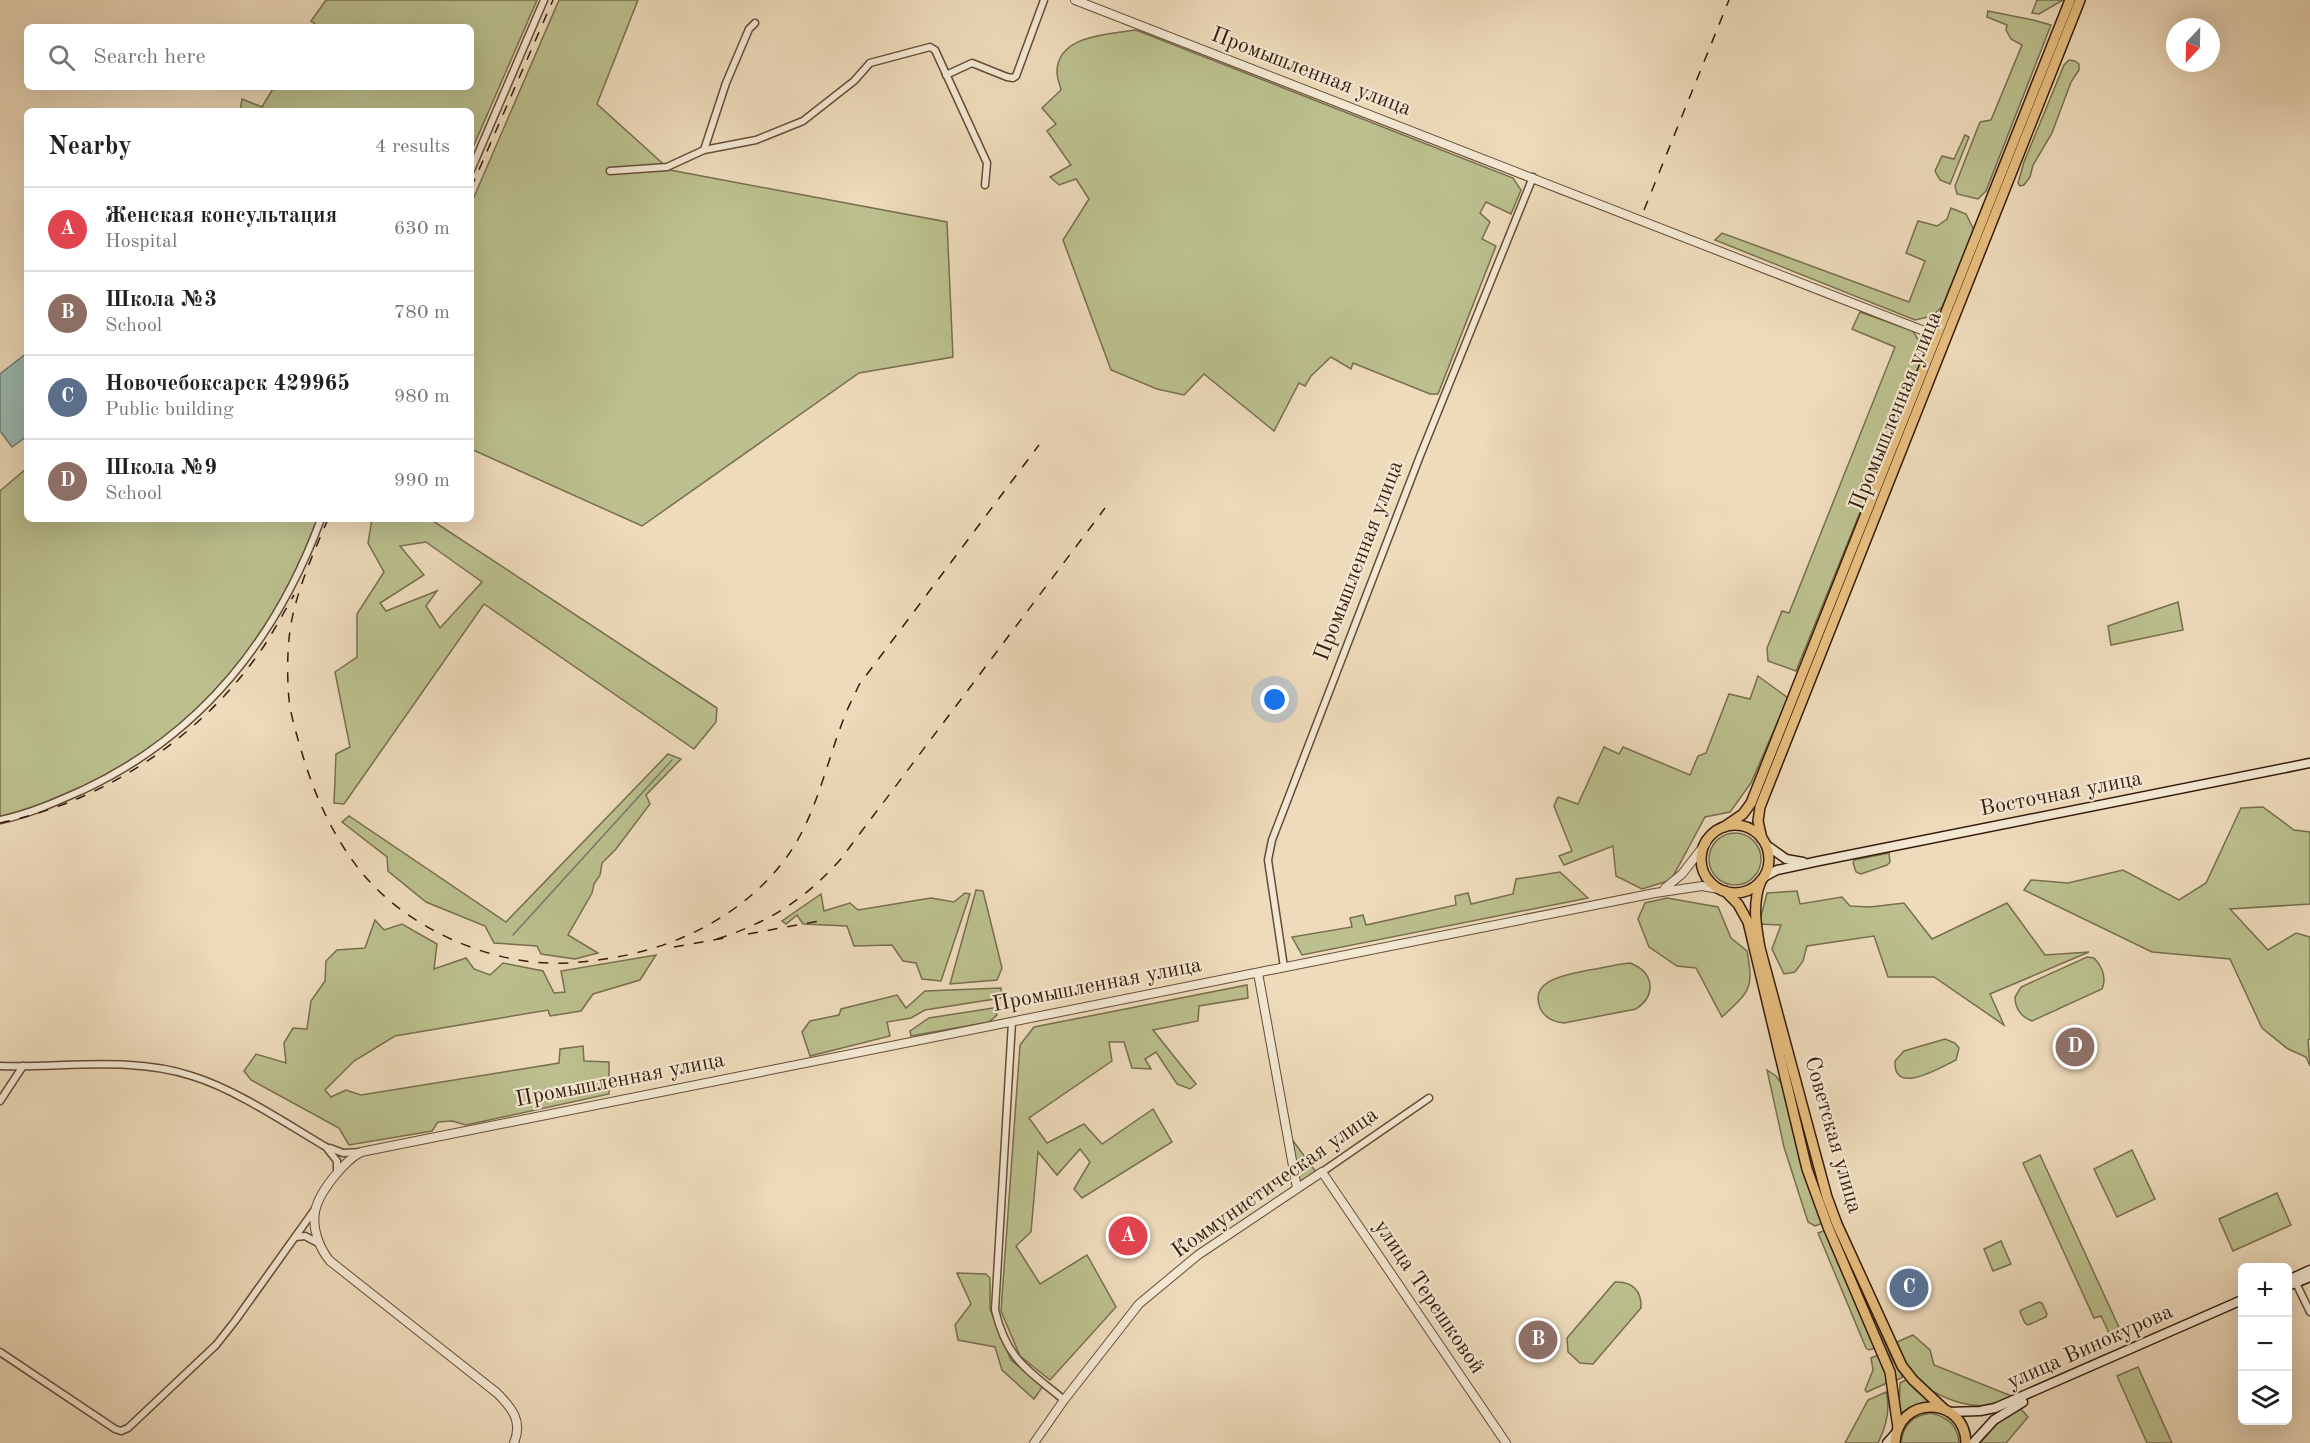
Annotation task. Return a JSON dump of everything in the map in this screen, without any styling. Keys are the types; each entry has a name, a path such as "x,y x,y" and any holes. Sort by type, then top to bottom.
{"main road":[{"name":"Промышленная улица","path":"2065,26 2070,0"},
{"name":"Промышленная улица","path":"1763,842 1758,821 1760,807 1805,680 2065,26 2080,0"},
{"name":"Промышленная улица","path":"1941,337 1944,317 1990,213"},
{"name":"Промышленная улица","path":"1724,827 1743,814 1750,803 1805,680"},
{"name":"Восточная улица","path":"1762,879 1777,870 1819,861 2310,763"},
{"path":"1724,827 1746,828 1763,842 1769,863 1762,879 1745,892 1722,890 1709,881 1703,869 1702,856 1706,843 1714,833 1724,827"},
{"name":"Восточная улица","path":"1763,842 1778,855 1792,861 1819,861"},
{"name":"Советская улица","path":"1757,949 1755,905 1762,879"},
{"name":"Советская улица","path":"1722,890 1734,898 1743,912 1757,949 1807,1169 1824,1218 1890,1371 1897,1435"},
{"name":"Советская улица","path":"1763,974 1788,1046 1817,1166 1837,1224 1902,1366 1913,1380 1962,1426 1966,1443"},
{"path":"2292,1281 2310,1270"},
{"path":"2292,1282 2310,1277"},
{"name":"улица Винокурова","path":"1973,1443 1994,1420 2024,1401 2238,1302"},
{"name":"улица Винокурова","path":"1946,1411 1980,1411 1995,1408 2238,1306"},
{"path":"1887,1443 1897,1435 1908,1415 1920,1408 1936,1407 1946,1411"}],"street":[{"path":"474,163 544,0"},
{"path":"946,75 972,63 1008,77 1016,76 1044,0"},
{"name":"Промышленная улица","path":"1075,0 1941,337"},
{"path":"704,150 726,83 749,29 755,23"},
{"path":"610,171 667,167 704,150 756,140 803,121 854,81 870,63 933,47 987,163 985,185"},
{"name":"Промышленная улица","path":"1284,967 1268,860 1272,840 1424,446 1533,177"},
{"path":"1922,330 1933,327 1944,317"},
{"path":"0,820 56,803 115,775 181,728 226,685 265,634 285,599 320,522"},
{"name":"Промышленная улица","path":"1655,892 1674,882 1706,843"},
{"name":"Промышленная улица","path":"315,1208 337,1172 361,1152 1655,892 1702,886 1722,890"},
{"path":"1258,973 1296,1188"},
{"path":"1012,1022 995,1310 999,1326 1012,1355 1064,1400"},
{"path":"0,1066 124,1066 164,1069 187,1074 227,1091 326,1147 343,1153 361,1152"},
{"path":"0,1101 23,1066"},
{"name":"Коммунистическая улица","path":"1034,1443 1064,1400 1139,1304 1198,1255 1429,1098"},
{"path":"326,1147 337,1161 337,1172"},
{"name":"улица Терешковой","path":"1322,1172 1506,1443"},
{"path":"0,1352 115,1429 121,1431 128,1428 216,1345 315,1208"},
{"path":"315,1208 315,1225 320,1244 330,1261 497,1393 511,1407 516,1418 518,1428 514,1443"},
{"path":"296,1237 305,1236 320,1244"},
{"path":"2292,1284 2310,1312"}],"green space":[{"path":"326,0 537,0 474,145 474,108 240,108 242,99 262,107 272,90 474,90 474,24 315,24 311,21"},
{"path":"559,0 638,0 597,104 670,170 947,222 953,357 859,373 642,526 474,450 474,197"},
{"path":"2037,0 2063,0 2039,14 2032,13"},
{"path":"1988,11 2051,25 1986,191 1978,199 1957,194 1955,186 1980,122 1991,120 2022,45 2011,39 2006,30 2007,25 1987,17"},
{"path":"1136,30 1513,178 1521,190 1511,214 1486,202 1480,213 1490,222 1482,239 1496,246 1438,394 1430,394 1353,363 1351,369 1331,357 1311,376 1305,386 1299,383 1274,431 1204,374 1184,395 1157,389 1111,370 1063,240 1089,199 1076,179 1059,185 1050,177 1071,165 1047,131 1056,124 1042,108 1061,90 1057,72 1059,60 1066,50 1099,35"},
{"path":"2069,60 2079,64 2079,70 2071,82 2052,133 2033,165 2030,177 2024,185 2020,186 2018,183 2024,162 2064,65"},
{"path":"1965,135 1969,137 1950,184 1940,180 1935,171 1942,156 1954,159"},
{"path":"1951,208 1966,214 1974,230 1942,307 1932,316 1915,320 1715,240 1722,233 1909,302 1925,261 1906,253 1918,221 1937,226 1947,219"},
{"path":"1860,312 1913,331 1925,351 1796,671 1768,661 1767,648 1782,611 1789,613 1895,347 1852,329"},
{"path":"24,471 24,522 320,522 265,634 181,728 115,775 56,803 0,820 0,491"},
{"path":"372,522 435,522 717,708 716,722 694,749 484,604 344,804 334,803 336,754 350,747 335,672 357,657 357,614 384,572 368,543","holes":["426,542 482,582 440,628 426,606 437,591 386,611 380,603 424,575 400,546"]},
{"path":"2178,602 2183,630 2111,645 2108,626"},
{"path":"1758,676 1788,698 1751,783 1730,812 1705,817 1671,880 1642,889 1616,876 1613,846 1564,865 1559,856 1572,851 1554,806 1558,797 1578,804 1604,747 1619,754 1623,747 1690,775 1698,756 1706,753 1729,694 1750,699"},
{"path":"668,754 681,759 646,795 650,804 616,849 602,863 600,875 594,884 592,893 568,935 598,953 575,959 541,954 537,946 494,943 485,926 426,902 388,871 387,857 342,822 349,816 506,922"},
{"path":"2263,807 2294,830 2310,832 2310,904 2230,909 2268,950 2296,933 2310,937 2310,1039 2308,1040 2310,1066 2306,1057 2288,1049 2262,1028 2230,959 2152,952 2024,890 2031,880 2068,883 2123,870 2179,900 2206,883 2241,808"},
{"path":"1730,833 1740,833 1754,840 1761,859 1754,878 1740,885 1730,885 1720,881 1713,874 1709,864 1709,854 1713,844 1720,837"},
{"path":"1889,853 1890,862 1887,865 1861,874 1856,872 1854,860"},
{"path":"1560,872 1588,898 1302,955 1292,937 1352,927 1350,918 1363,915 1366,925 1456,905 1455,896 1468,893 1471,904 1513,894 1516,879"},
{"path":"976,890 983,891 1002,968 997,980 950,984"},
{"path":"1797,891 1800,904 1842,897 1850,906 1870,907 1904,903 1932,939 2007,903 2045,955 2089,952 1990,994 2004,1025 1934,977 1888,977 1874,936 1807,946 1803,961 1795,972 1784,974 1772,949 1781,925 1759,924 1767,893"},
{"path":"965,893 970,894 941,981 922,979 916,963 903,961 892,945 854,946 847,926 803,924 797,915 786,924 782,921 821,894 824,911 850,903 858,910 931,898 954,902"},
{"path":"1667,898 1718,907 1731,938 1747,951 1750,974 1748,988 1739,1001 1722,1017 1696,968 1677,966 1649,947 1638,919 1645,903"},
{"path":"375,920 384,930 402,924 437,944 434,969 466,958 474,969 490,975 503,963 543,971 554,993 565,992 561,971 656,955 640,980 593,994 581,1011 550,1016 548,1010 395,1036 354,1061 325,1090 331,1097 346,1090 361,1095 559,1063 560,1049 583,1046 584,1061 609,1062 609,1094 466,1125 452,1121 438,1122 432,1131 349,1145 339,1128 251,1080 244,1071 256,1054 286,1063 284,1043 293,1028 307,1029 311,1001 325,981 326,961 337,950 365,948"},
{"path":"2087,957 2094,958 2101,968 2104,976 2102,989 2032,1021 2022,1015 2015,1001 2021,987"},
{"path":"1630,963 1644,972 1650,984 1647,997 1636,1009 1564,1023 1551,1020 1541,1010 1538,1000 1540,991 1552,980 1571,974"},
{"path":"1247,985 1248,998 1199,1006 1198,1021 1153,1030 1196,1084 1190,1089 1177,1084 1156,1052 1145,1059 1151,1069 1132,1068 1124,1042 1109,1042 1112,1061 1029,1118 1047,1143 1084,1124 1102,1144 1153,1109 1172,1142 1082,1198 1074,1189 1090,1162 1080,1149 1057,1175 1038,1152 1031,1232 1016,1246 1040,1284 1087,1255 1116,1307 1050,1380 1020,1356 1001,1311 1020,1045 1034,1027"},
{"path":"1001,988 1001,998 925,1010 911,1018 887,1022 890,1036 810,1056 802,1032 810,1021 839,1015 841,1009 897,995 906,1008 925,991"},
{"path":"993,1008 997,1015 989,1022 911,1036 910,1031 929,1018"},
{"path":"1945,1039 1955,1043 1959,1048 1956,1060 1919,1077 1902,1077 1896,1072 1895,1061 1904,1051"},
{"path":"1767,1070 1776,1076 1784,1087 1823,1223 1815,1226 1808,1222 1784,1147"},
{"path":"1291,1138 1316,1172 1299,1183"},
{"path":"2132,1150 2155,1199 2117,1217 2094,1169"},
{"path":"2040,1155 2122,1334 2112,1339 2101,1316 2094,1318 2023,1163"},
{"path":"2277,1193 2291,1225 2233,1251 2219,1219"},
{"path":"1836,1228 1893,1361 1903,1377 1895,1381 1832,1230"},
{"path":"1823,1231 1829,1235 1875,1348 1869,1350 1866,1348 1818,1233"},
{"path":"2001,1241 2011,1264 1993,1271 1984,1249"},
{"path":"957,1273 986,1274 990,1278 990,1309 1011,1360 1043,1386 1034,1399 1002,1370 995,1347 958,1340 955,1325 971,1304"},
{"path":"1615,1282 1626,1283 1635,1288 1640,1297 1641,1308 1593,1364 1580,1363 1568,1352 1567,1338"},
{"path":"2039,1302 2042,1303 2046,1317 2028,1325 2020,1312"},
{"path":"1913,1335 1930,1350 1934,1365 2014,1397 1995,1404 1978,1406 1947,1398 1931,1390 1907,1369 1900,1356 1897,1342"},
{"path":"1878,1355 1883,1357 1889,1382 1867,1392 1865,1390 1873,1370 1871,1358"},
{"path":"2138,1367 2172,1443 2147,1443 2117,1376"},
{"path":"1908,1379 1930,1400 1927,1404 1910,1408 1904,1414 1899,1411 1900,1383"},
{"path":"1886,1392 1887,1418 1878,1443 1845,1443 1868,1400"},
{"path":"2020,1408 2028,1417 2006,1443 1980,1443 2002,1418"},
{"path":"1930,1413 1941,1416 1954,1426 1959,1443 1901,1443 1909,1422 1918,1416"}],"water":[{"path":"24,355 24,438 12,447 0,431 0,374"}],"waterway":[{"path":"513,935 672,760"}],"railway":[{"path":"474,181 553,0"},
{"path":"1644,210 1729,0"},
{"path":"327,522 304,578 291,623 288,676 293,722 313,786 334,832 363,874 381,893 401,910 447,937 472,948 524,961 583,962 640,952 685,937 726,914 745,900 779,867 802,833 818,796 844,718 859,685 1039,445"},
{"path":"717,939 753,925 799,899 840,860 1105,508"},
{"path":"0,823 39,813 77,799 114,781 149,760 182,736 212,709 239,679 264,646 294,595"},
{"path":"748,934 819,921"},
{"path":"674,947 724,938"}],"place":[{"name":"Школа №9","path":"2075,1047"},
{"name":"Женская консультация","path":"1128,1236"},
{"name":"Новочебоксарск 429965","path":"1909,1288"},
{"name":"Школа №3","path":"1538,1340"}]}
